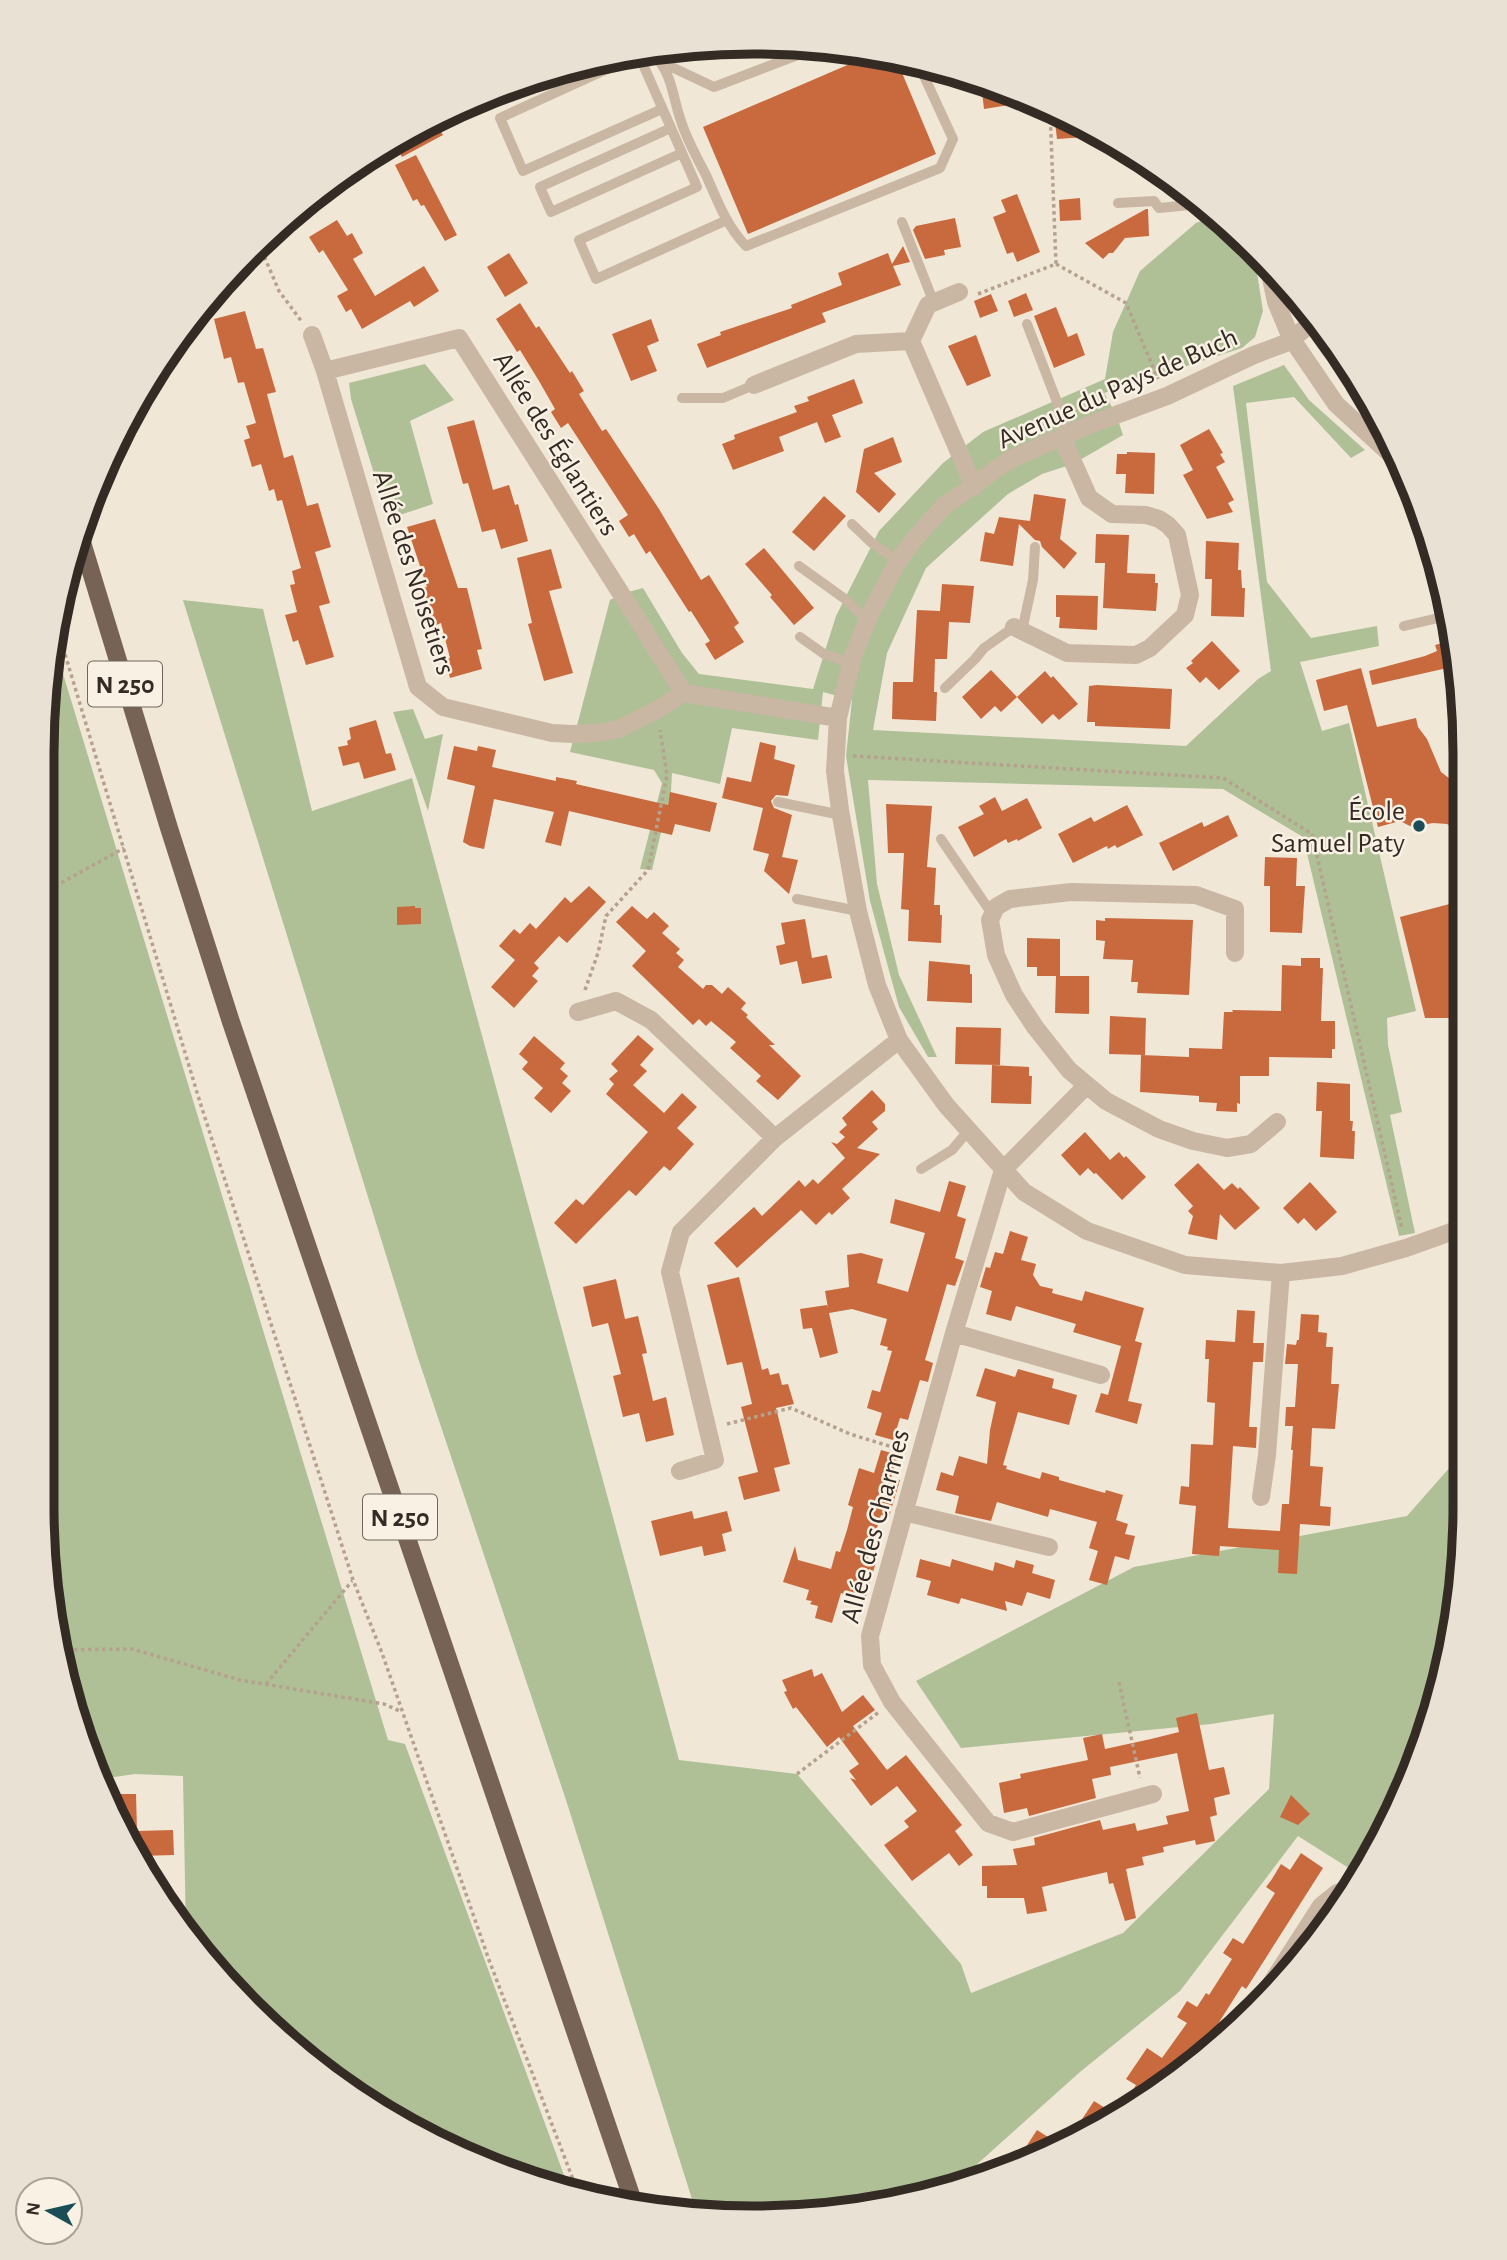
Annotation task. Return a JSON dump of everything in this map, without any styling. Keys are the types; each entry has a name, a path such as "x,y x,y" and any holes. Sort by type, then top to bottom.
{"main road":[{"name":"N 250","path":"85,551 231,1022 631,2194"}],"street":[{"path":"1272,285 1276,302 1291,338 1336,404 1382,447"},
{"path":"959,292 928,305 911,341 974,487"},
{"name":"Avenue du Pays de Buch","path":"1307,327 1286,343 1167,396 1065,435 1009,460 943,507 898,561 867,621 851,663 838,718 835,771 841,815 858,911 877,985 899,1040 946,1105 1024,1192 1087,1231 1185,1265 1281,1273 1342,1266 1453,1231"},
{"name":"Allée des Noisetiers","path":"312,335 418,687 443,707 552,733 573,734 619,729 684,693"},
{"name":"Allée des Églantiers","path":"325,371 459,338 684,693"},
{"path":"754,385 856,344 911,341"},
{"path":"1018,629 1067,653 1136,655 1150,648 1185,615 1189,605 1191,595 1177,535 1158,519 1146,515 1112,514 1089,498 1065,435"},
{"path":"684,693 838,718"},
{"path":"1235,953 1235,909 1196,895 1071,892 1010,899 996,907 990,920 996,955 1014,995 1069,1070 1106,1101 1134,1117 1193,1141 1227,1148 1251,1144 1277,1122"},
{"path":"578,1012 615,1001 651,1020 775,1138"},
{"path":"680,1471 715,1460 670,1272 681,1232 775,1138 899,1040"},
{"path":"1003,1170 1087,1085"},
{"name":"Allée des Charmes","path":"1003,1170 954,1332 870,1636 873,1665 892,1702 988,1822 1013,1832 1148,1796"},
{"path":"1261,1497 1267,1455 1281,1273"},
{"path":"954,1332 1101,1375"},
{"path":"904,1512 1049,1547"},
{"path":"1289,1955 1321,1906 1335,1894"}],"lane":[{"path":"661,62 714,87 795,56"},
{"path":"661,62 674,87 681,120 727,220 735,235 746,246 940,168 953,139 924,76"},
{"path":"642,64 697,187 579,240 596,279 727,220"},
{"path":"599,72 500,118 523,172 662,109"},
{"path":"671,128 540,187 551,212 682,153"},
{"path":"1118,203 1154,201 1158,208 1187,205"},
{"path":"902,222 934,303"},
{"path":"1027,324 1065,435"},
{"path":"682,398 723,398 754,385"},
{"path":"852,524 898,561"},
{"path":"945,688 984,648 1018,629 1033,580 1035,547"},
{"path":"799,566 845,599 867,621"},
{"path":"1404,626 1439,618"},
{"path":"800,638 824,654 851,663"},
{"path":"778,802 841,815"},
{"path":"942,839 992,914"},
{"path":"797,899 858,911"},
{"path":"921,1169 951,1150 968,1131"}],"path":[{"path":"1050,120 1056,264"},
{"path":"264,255 279,290 312,335"},
{"path":"959,292 975,295 1056,264"},
{"path":"1056,264 1126,303 1167,396"},
{"path":"63,647 199,1099 353,1580 489,1960 574,2182"},
{"path":"578,1012 598,953 606,916 648,870 667,775 657,710"},
{"path":"54,888 124,848"},
{"path":"709,1431 791,1408 850,1434 920,1455"},
{"path":"266,1684 353,1580"},
{"path":"70,1650 132,1649 240,1680 384,1703 402,1712"},
{"path":"1119,1682 1148,1796"},
{"path":"797,1774 892,1702"}],"green space":[{"path":"1205,220 1256,268 1263,311 1255,337 1242,348 1104,393 1116,414 1123,435 1073,464 1042,474 1008,494 926,568 887,653 873,730 1186,746 1258,679 1271,671 1233,386 1284,365 1309,400 1365,450 1351,458 1294,397 1246,403 1267,582 1311,638 1377,626 1379,646 1300,662 1322,731 1349,723 1416,1011 1387,1018 1388,1045 1402,1112 1390,1115 1415,1233 1399,1236 1303,837 1223,789 868,780 877,884 899,975 937,1057 928,1057 899,1007 870,901 846,756 852,700 823,692 818,740 732,728 720,784 672,773 671,791 652,870 640,869 662,783 654,770 570,752 610,600 643,588 682,653 699,674 813,689 836,616 879,531 943,463 983,432 1105,379 1113,332 1140,271 1196,223"},
{"path":"1332,361 1335,365 1347,385 1336,371"},
{"path":"425,364 454,400 410,421 433,504 388,519 351,399 349,383"},
{"path":"183,600 263,609 312,811 412,778 679,1760 797,1774 961,1964 971,1993 1123,1933 1269,1789 1274,1714 1211,1724 961,1748 916,1681 1134,1567 1407,1516 1453,1464 1447,1598 1429,1687 1400,1774 1381,1816 1351,1869 1298,1836 1180,1991 1080,2072 972,2171 934,2182 845,2200 754,2206 693,2203 566,1800 417,1355"},
{"path":"60,664 388,1740 405,1744 566,2180 486,2153 404,2112 328,2061 259,2001 228,1968 186,1914 183,1776 135,1774 109,1778 91,1731 68,1643 56,1552 54,754"},
{"path":"413,709 425,739 443,734 428,811 393,712"}],"building":[{"path":"855,62 901,71 936,154 748,234 703,127"},
{"path":"982,93 1009,102 1009,105 984,109"},
{"path":"1055,122 1083,137 1057,139"},
{"path":"439,129 443,135 402,157 399,151"},
{"path":"416,155 457,235 445,241 424,205 421,206 417,199 413,201 395,165"},
{"path":"1017,194 1040,252 1017,262 1013,252 1007,254 993,217 1006,212 1001,200"},
{"path":"1080,198 1081,220 1060,221 1059,200"},
{"path":"1146,209 1149,236 1125,238 1113,253 1103,259 1085,243"},
{"path":"955,218 961,247 944,250 945,255 925,259 913,230 916,226"},
{"path":"337,220 347,236 352,233 363,253 353,259 375,296 424,266 439,291 414,307 410,301 362,329 351,309 346,312 337,296 348,290 323,250 319,253 309,237"},
{"path":"903,246 910,262 893,266 901,285 822,313 826,322 707,368 697,344 721,335 720,332 792,308 791,305 842,285 838,273 888,253 892,264"},
{"path":"509,253 528,283 505,297 487,267"},
{"path":"1026,293 1033,310 1014,317 1008,301"},
{"path":"991,294 998,311 980,318 974,301"},
{"path":"520,303 570,373 572,371 584,391 579,394 602,431 606,429 659,509 701,580 709,575 739,623 734,627 744,642 715,660 705,644 710,641 691,611 689,612 650,551 646,554 634,534 629,537 619,521 628,515 568,423 561,428 551,412 555,409 539,381 496,319"},
{"path":"1056,307 1068,337 1077,333 1085,355 1054,368 1034,316"},
{"path":"245,311 256,349 263,348 276,392 267,394 284,458 293,455 307,506 318,503 331,547 315,552 330,603 319,606 334,657 306,665 298,640 293,642 285,615 297,612 290,585 295,584 292,571 301,568 282,500 277,501 274,489 269,491 261,464 252,467 244,440 250,438 246,426 256,423 244,382 238,383 231,357 224,359 214,319"},
{"path":"651,319 659,341 647,346 657,371 631,381 612,334"},
{"path":"976,335 991,376 967,386 948,346"},
{"path":"854,379 863,403 832,415 841,437 825,443 817,422 779,437 784,451 733,470 722,444 735,439 734,435 797,412 794,406 809,401 807,397"},
{"path":"474,420 493,490 509,485 515,505 518,504 528,541 501,549 495,529 482,532 468,483 463,484 447,427"},
{"path":"1209,429 1223,453 1220,454 1225,462 1216,467 1234,500 1228,503 1233,512 1207,519 1183,475 1193,470 1180,445"},
{"path":"893,437 902,462 874,473 896,494 879,513 856,492 864,449"},
{"path":"1155,453 1154,494 1125,493 1126,474 1116,474 1117,454"},
{"path":"1034,494 1066,499 1060,539 1077,553 1064,569 1042,547 1040,541 1035,540 1019,524 1013,566 980,561 985,532 994,534 999,517 1030,521"},
{"path":"824,496 846,516 814,551 792,532"},
{"path":"435,519 458,588 467,588 482,649 477,650 482,669 450,678 445,659 450,658 441,623 434,626 423,588 427,587 407,527"},
{"path":"1096,534 1129,535 1127,573 1155,574 1155,583 1158,583 1156,611 1103,608 1105,563 1095,563"},
{"path":"1206,541 1239,543 1238,570 1241,570 1242,588 1245,588 1244,617 1211,616 1212,579 1205,579"},
{"path":"764,548 814,608 794,625 745,564"},
{"path":"551,549 562,588 549,591 573,673 544,681 528,624 532,623 517,558"},
{"path":"942,584 974,586 970,623 949,622 947,659 935,659 936,721 892,719 893,682 913,682 917,610 940,611"},
{"path":"1056,595 1098,596 1097,630 1059,628"},
{"path":"1212,641 1240,671 1219,690 1206,677 1200,683 1186,668"},
{"path":"1444,643 1448,668 1372,685 1369,671 1425,656 1437,651 1435,645"},
{"path":"1361,668 1377,727 1416,718 1441,772 1453,781 1453,827 1433,823 1412,827 1400,821 1378,827 1347,705 1324,711 1316,680"},
{"path":"991,670 1017,697 1001,712 995,706 981,719 962,697"},
{"path":"1045,671 1051,678 1053,676 1078,704 1059,720 1053,714 1042,724 1017,697"},
{"path":"1089,686 1172,689 1170,729 1095,726 1095,722 1087,722"},
{"path":"376,720 386,754 391,753 396,770 364,779 359,762 343,766 338,747 348,745 347,741 351,739 349,728"},
{"path":"760,742 776,746 774,759 795,765 788,796 776,795 771,801 774,808 792,815 782,857 798,860 789,894 764,871 769,854 753,850 763,808 722,798 727,777 751,782"},
{"path":"454,746 477,751 478,746 496,750 492,767 556,781 556,777 577,781 576,784 668,805 670,792 717,803 710,832 675,824 672,835 569,811 561,846 545,842 554,812 494,799 484,849 470,846 463,842 475,786 447,779"},
{"path":"995,797 1002,811 1027,798 1042,828 1018,841 1017,839 1008,843 1006,839 974,857 958,827 984,814 979,806"},
{"path":"886,804 932,806 927,867 936,868 934,905 940,905 942,915 941,943 908,941 909,910 901,909 904,853 888,853"},
{"path":"1127,805 1143,835 1117,848 1115,845 1108,849 1107,846 1073,863 1058,834 1091,817 1094,822"},
{"path":"1228,815 1238,836 1173,871 1159,843 1202,822 1204,827"},
{"path":"1265,857 1297,858 1296,886 1305,886 1302,933 1270,932 1270,886 1264,886"},
{"path":"589,886 606,902 567,943 559,936 534,963 539,968 532,976 538,981 514,1008 491,987 515,960 499,946 514,929 520,934 530,923 536,929 565,897 571,903"},
{"path":"1453,903 1453,1018 1425,1018 1400,917"},
{"path":"632,906 647,919 654,912 669,926 662,933 680,949 676,953 684,960 678,967 703,989 706,985 712,985 722,994 728,987 746,1003 741,1009 748,1015 746,1017 775,1045 769,1045 801,1076 778,1100 756,1081 761,1076 730,1048 736,1042 711,1021 706,1026 699,1019 693,1025 632,966 646,951 616,922"},
{"path":"397,907 421,908 421,924 397,925"},
{"path":"1105,918 1193,920 1189,995 1137,993 1138,982 1131,982 1133,960 1103,959 1105,941 1096,940 1096,920 1105,921"},
{"path":"805,919 812,958 827,955 832,978 802,984 797,961 780,965 776,946 785,944 781,923"},
{"path":"1027,938 1060,939 1060,976 1037,976 1037,967 1027,967"},
{"path":"1301,958 1320,958 1320,968 1323,968 1321,1021 1335,1021 1335,1049 1332,1049 1332,1058 1269,1057 1269,1076 1240,1076 1240,1104 1237,1103 1237,1112 1216,1111 1217,1103 1199,1102 1199,1096 1140,1092 1141,1055 1189,1057 1189,1048 1222,1049 1224,1012 1281,1011 1282,965 1301,966"},
{"path":"929,961 970,965 972,1003 927,1001"},
{"path":"1056,976 1089,976 1089,1014 1055,1013"},
{"path":"1110,1016 1146,1018 1145,1055 1109,1054"},
{"path":"956,1027 1001,1028 1000,1065 955,1064"},
{"path":"638,1035 654,1049 640,1065 647,1071 633,1085 664,1113 682,1093 697,1107 677,1128 694,1144 670,1171 664,1166 636,1196 629,1190 576,1244 554,1223 576,1199 583,1205 648,1132 606,1094 614,1084 609,1079 618,1071 611,1064"},
{"path":"534,1036 565,1063 560,1069 568,1076 562,1083 571,1091 551,1113 534,1098 543,1088 522,1069 528,1062 519,1054"},
{"path":"992,1065 1029,1067 1029,1076 1032,1076 1031,1104 991,1103"},
{"path":"1317,1082 1350,1084 1350,1121 1353,1121 1352,1131 1355,1131 1354,1159 1320,1157 1322,1111 1316,1111"},
{"path":"872,1090 885,1104 885,1111 872,1122 878,1129 857,1148 880,1154 842,1189 850,1198 832,1215 829,1212 816,1225 801,1210 737,1268 714,1243 754,1207 762,1216 799,1180 805,1187 813,1179 818,1184 845,1158 831,1142 837,1144 845,1137 839,1132 847,1125 842,1118"},
{"path":"1085,1132 1110,1160 1119,1152 1146,1177 1122,1200 1096,1173 1088,1168 1080,1176 1061,1155"},
{"path":"1198,1163 1224,1190 1232,1183 1238,1189 1240,1187 1260,1208 1235,1230 1220,1214 1217,1240 1188,1234 1193,1216 1188,1211 1193,1206 1174,1185"},
{"path":"949,1181 966,1186 957,1216 966,1219 955,1258 964,1261 955,1286 947,1284 925,1360 933,1363 928,1382 920,1380 908,1420 900,1418 893,1440 875,1435 882,1413 867,1408 872,1390 880,1392 892,1351 880,1345 887,1319 852,1309 829,1313 838,1353 820,1358 812,1328 803,1329 800,1309 827,1305 828,1308 825,1291 849,1287 847,1255 861,1253 883,1259 877,1283 908,1292 925,1233 890,1223 895,1199 940,1212"},
{"path":"1310,1182 1337,1212 1316,1231 1304,1218 1298,1224 1283,1208"},
{"path":"1010,1231 1028,1237 1021,1260 1036,1264 1033,1275 1040,1286 1053,1289 1052,1293 1082,1301 1085,1291 1144,1308 1135,1341 1142,1343 1128,1401 1142,1404 1137,1424 1095,1412 1101,1393 1108,1395 1121,1346 1073,1332 1076,1324 1016,1306 1011,1321 986,1314 992,1291 980,1287 986,1267 990,1268 995,1252 1003,1254"},
{"path":"739,1277 762,1370 768,1368 770,1375 779,1373 782,1385 788,1384 794,1404 776,1408 790,1464 774,1468 780,1491 744,1500 738,1477 758,1472 741,1407 752,1404 742,1362 727,1365 707,1285"},
{"path":"616,1279 625,1319 638,1316 647,1353 642,1354 653,1401 666,1397 674,1435 646,1442 639,1413 623,1417 613,1376 621,1374 608,1323 592,1327 583,1287"},
{"path":"1237,1310 1255,1311 1253,1343 1264,1343 1263,1362 1253,1362 1249,1427 1257,1427 1256,1448 1233,1446 1228,1528 1280,1531 1282,1504 1289,1504 1293,1450 1293,1426 1285,1426 1286,1407 1295,1407 1298,1364 1285,1364 1287,1344 1296,1345 1299,1340 1301,1314 1319,1315 1318,1332 1327,1333 1326,1347 1333,1347 1331,1384 1339,1384 1335,1429 1312,1428 1310,1466 1323,1467 1320,1506 1331,1507 1330,1526 1300,1524 1297,1574 1278,1573 1279,1550 1220,1546 1219,1556 1192,1554 1196,1506 1179,1504 1181,1486 1189,1487 1191,1444 1213,1445 1215,1403 1207,1402 1209,1359 1205,1359 1206,1340 1235,1342"},
{"path":"985,1368 1015,1377 1018,1369 1054,1379 1052,1388 1077,1395 1069,1425 1018,1412 1003,1465 1007,1466 1006,1469 1040,1479 1042,1472 1059,1477 1059,1480 1105,1493 1106,1490 1123,1495 1116,1520 1128,1524 1125,1534 1135,1536 1129,1560 1115,1556 1107,1585 1089,1580 1098,1551 1089,1548 1097,1522 1050,1509 1048,1517 997,1502 991,1521 955,1513 959,1496 936,1490 941,1472 953,1476 959,1456 987,1464 996,1402 976,1396"},
{"path":"881,1450 898,1455 891,1478 900,1480 889,1517 881,1515 867,1560 876,1562 865,1600 841,1593 832,1623 815,1618 818,1606 806,1600 809,1590 783,1582 795,1546 798,1560 831,1569 836,1551 840,1552 847,1530 853,1507 848,1505 859,1468 874,1473"},
{"path":"692,1511 694,1519 727,1511 732,1531 722,1534 726,1551 704,1556 702,1546 660,1556 651,1521"},
{"path":"920,1559 950,1567 952,1559 993,1571 995,1562 1014,1568 1016,1560 1034,1565 1032,1573 1055,1580 1050,1599 1027,1592 1022,1606 1005,1601 1007,1611 961,1598 959,1604 927,1595 931,1581 916,1577"},
{"path":"812,1669 814,1677 822,1673 842,1712 863,1695 875,1710 853,1726 887,1770 906,1755 962,1825 955,1831 973,1855 959,1866 949,1853 912,1881 884,1845 909,1827 904,1821 917,1811 897,1786 871,1806 850,1778 856,1780 849,1771 859,1764 839,1737 827,1747 796,1707 793,1709 784,1692 787,1691 782,1680"},
{"path":"1197,1713 1209,1770 1224,1767 1230,1794 1214,1798 1217,1815 1210,1817 1215,1841 1196,1845 1195,1840 1163,1847 1164,1852 1142,1857 1144,1865 1126,1869 1136,1918 1125,1921 1113,1883 1109,1884 1107,1872 1042,1887 1047,1911 1027,1914 1024,1898 987,1898 987,1886 982,1886 982,1866 1017,1865 1013,1849 1035,1845 1034,1838 1100,1820 1103,1830 1135,1823 1137,1831 1168,1824 1166,1816 1189,1811 1177,1753 1110,1767 1111,1775 1092,1779 1096,1798 1029,1816 1027,1808 1004,1813 999,1783 1021,1778 1020,1774 1088,1760 1083,1738 1102,1734 1105,1749 1151,1739 1179,1732 1176,1718"},
{"path":"116,1794 136,1794 137,1831 173,1830 174,1855 148,1856"},
{"path":"1291,1795 1310,1814 1298,1825 1280,1817"},
{"path":"1301,1853 1323,1868 1246,1989 1242,1986 1211,2035 1129,2096 1136,2085 1126,2079 1147,2048 1162,2058 1187,2023 1177,2017 1187,2001 1197,2007 1206,1993 1209,1995 1232,1959 1223,1953 1233,1938 1243,1944 1275,1893 1266,1887 1281,1864 1290,1870"},
{"path":"1094,2101 1107,2109 1103,2112 1078,2126"},
{"path":"1037,2130 1051,2139 1022,2152"}],"place":[{"name":"École Samuel Paty","path":"1419,826"}]}
